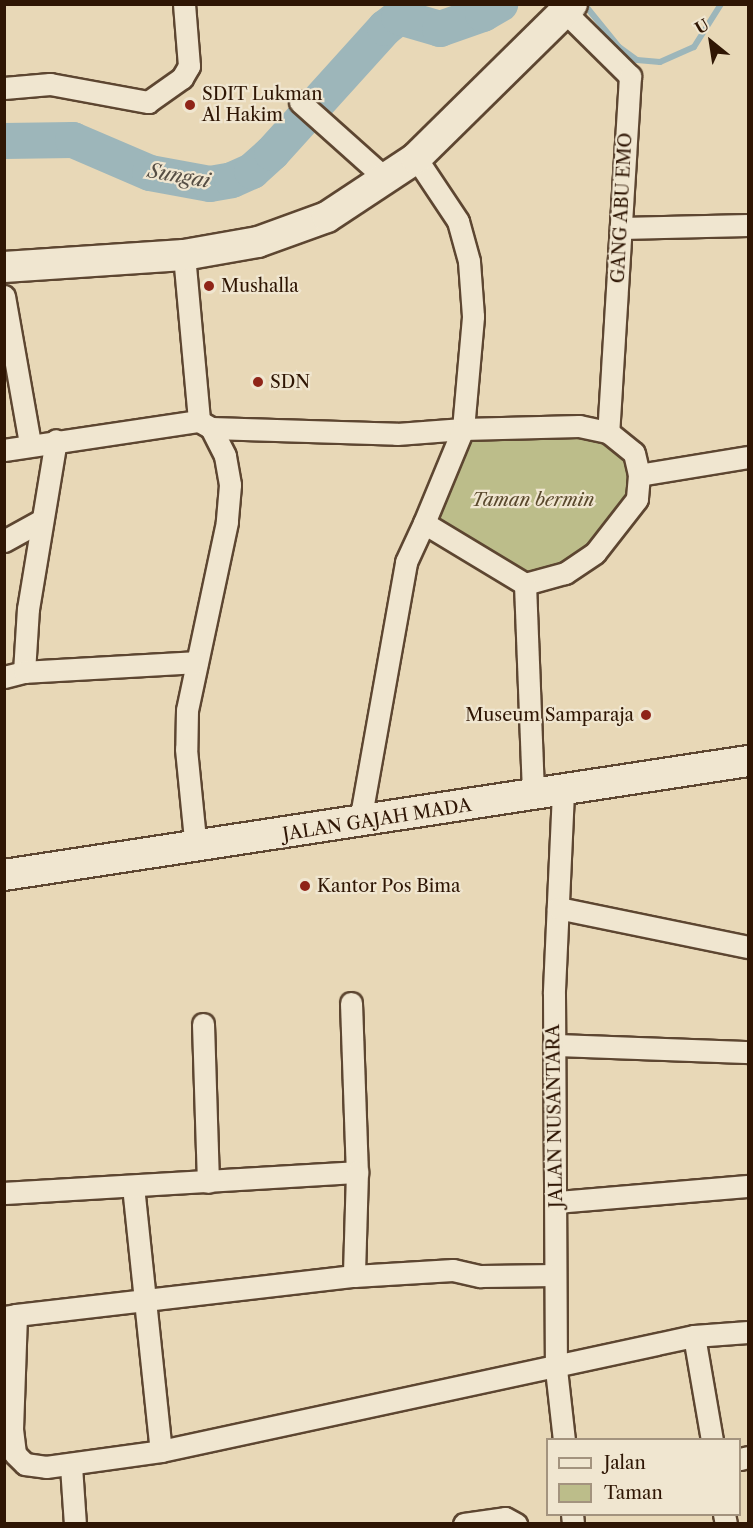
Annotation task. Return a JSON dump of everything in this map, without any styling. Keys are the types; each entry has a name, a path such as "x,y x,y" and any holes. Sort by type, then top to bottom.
{"main road":[{"path":"4,267 184,255 258,242 315,222 416,158 568,8"},
{"name":"JALAN GAJAH MADA","path":"4,875 196,849 360,821 563,792 748,761"}],"street":[{"path":"4,88 50,84 148,102 182,78 189,66 184,4"},
{"name":"GANG ABU EMO","path":"568,8 630,76 608,432"},
{"path":"300,102 385,178"},
{"path":"360,821 406,562 463,429 473,316 470,261 458,221 416,158"},
{"path":"621,228 748,225"},
{"path":"184,255 205,425 225,456 230,485 226,522 197,662 186,732 196,849"},
{"path":"4,296 30,443"},
{"path":"4,450 30,443 205,425 397,434 463,429 568,426 608,432 634,453 639,475 637,499 595,553 565,573 525,584 424,523"},
{"path":"56,440 14,674 197,662"},
{"path":"639,475 748,457"},
{"path":"4,541 42,520"},
{"path":"525,584 533,796"},
{"name":"JALAN NUSANTARA","path":"563,792 554,1045 557,1202 556,1369 564,1438"},
{"path":"558,908 748,947"},
{"path":"351,1003 357,1172 354,1276"},
{"path":"203,1024 208,1182"},
{"path":"554,1045 748,1052"},
{"path":"4,1193 357,1172"},
{"path":"557,1202 748,1185"},
{"path":"134,1186 142,1300 161,1451"},
{"path":"555,1275 480,1276 453,1270 354,1276 10,1316 8,1429 15,1454 21,1461 46,1467 71,1466 161,1451 556,1369 694,1336 748,1332"},
{"path":"694,1336 712,1438"},
{"path":"71,1466 75,1524"},
{"path":"464,1524 505,1518 516,1524"}],"green space":[{"name":"Taman bermin","path":"541,430 616,443 627,457 632,477 629,499 577,558 534,574 515,569 432,521 472,433"}],"waterway":[{"name":"Sungai","path":"4,141 73,140 150,173 210,184 232,180 252,171 272,153 385,28 399,17 440,29 483,14 500,4"},
{"path":"584,4 619,47 637,60 660,62 694,47 721,4"}],"place":[{"name":"SDIT Lukman Al Hakim","path":"190,105"},
{"name":"Mushalla","path":"209,286"},
{"name":"SDN","path":"258,382"},
{"name":"Museum Samparaja","path":"646,715"},
{"name":"Kantor Pos Bima","path":"305,886"}]}
